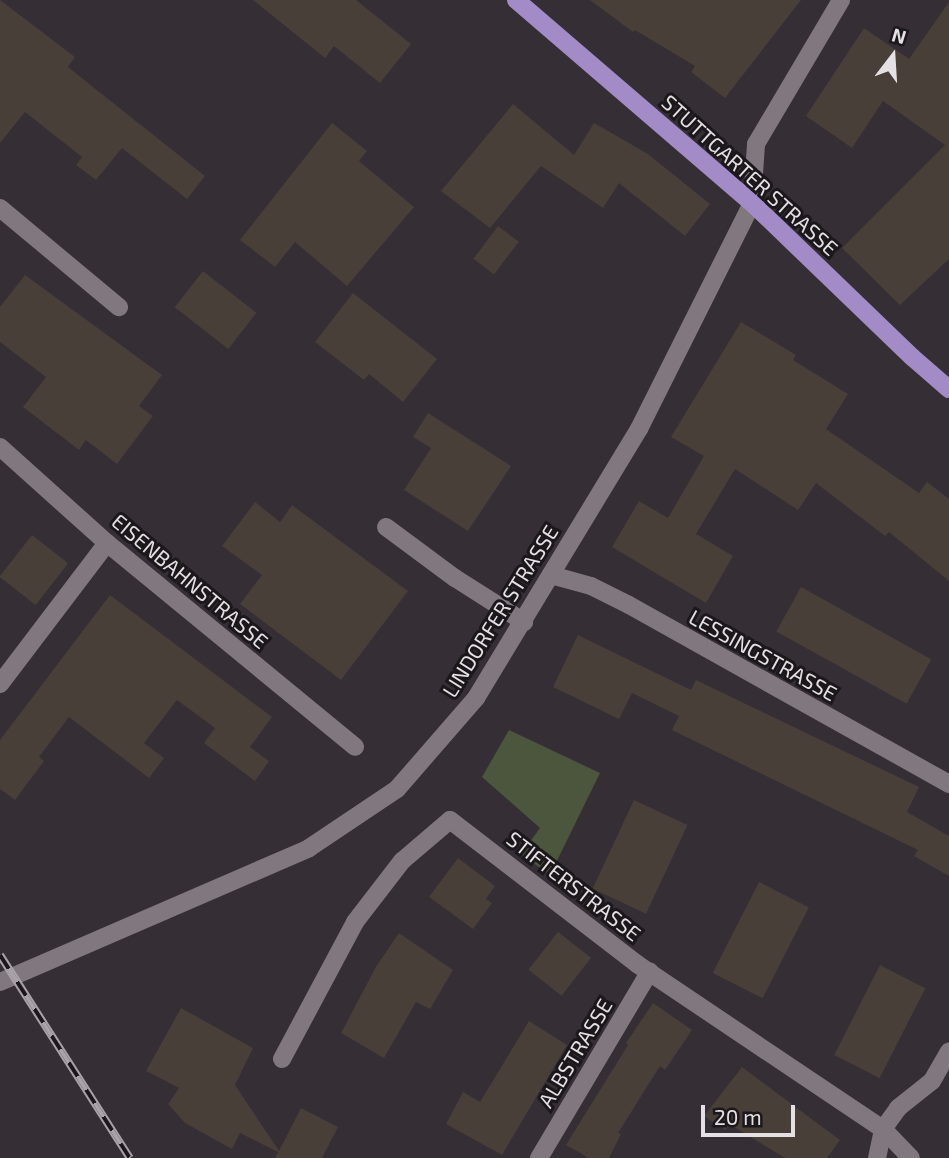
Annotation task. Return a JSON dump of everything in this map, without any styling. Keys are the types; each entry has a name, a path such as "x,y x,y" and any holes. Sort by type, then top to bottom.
{"main road":[{"name":"STUTTGARTER STRASSE","path":"516,0 752,203 912,357 949,389"}],"street":[{"path":"752,203 756,144 841,0"},
{"name":"LINDORFER STRASSE","path":"0,982 309,848 397,789 477,698 524,622 639,429 752,203"},
{"path":"0,208 119,307"},
{"name":"EISENBAHNSTRASSE","path":"0,447 107,543 355,747"},
{"path":"386,527 454,578 524,622"},
{"path":"0,684 107,543"},
{"name":"LESSINGSTRASSE","path":"551,575 591,586 629,605 949,784"},
{"name":"STIFTERSTRASSE","path":"282,1059 355,922 402,861 450,820 650,971 883,1129 911,1158"},
{"name":"ALBSTRASSE","path":"540,1158 650,971"},
{"path":"877,1158 883,1129 898,1108 932,1081 949,1052"}],"green space":[{"path":"509,730 600,773 550,875 521,854 540,828 482,777"}],"building":[{"path":"0,0 75,57 68,67 205,176 187,199 122,148 96,180 76,165 82,157 25,112 0,143"},
{"path":"253,0 356,0 411,44 380,83 334,46 325,58"},
{"path":"590,0 801,0 725,98 691,72 695,66 635,30 633,32"},
{"path":"949,2 949,259 900,305 842,248 945,145 883,101 852,148 806,116 864,28 909,59"},
{"path":"513,104 574,155 594,123 648,154 710,204 685,236 619,183 603,208 541,166 490,228 441,191"},
{"path":"332,123 367,151 359,161 414,207 347,286 295,242 275,267 240,240"},
{"path":"498,226 519,242 494,274 473,259"},
{"path":"203,271 257,313 228,349 175,307"},
{"path":"25,275 162,375 139,406 153,416 117,464 86,440 79,450 23,407 46,377 0,342 0,307"},
{"path":"353,293 437,359 403,402 369,374 364,380 315,342"},
{"path":"741,322 796,355 793,360 848,394 826,429 919,493 927,482 949,499 949,581 889,532 885,536 816,483 798,510 735,469 696,534 733,556 706,603 612,547 639,501 668,518 704,456 671,437"},
{"path":"428,413 511,466 468,531 404,490 431,448 413,437"},
{"path":"255,502 280,522 292,505 408,591 341,680 240,604 262,575 222,546"},
{"path":"32,535 68,563 36,605 0,577"},
{"path":"801,587 931,659 907,704 776,632"},
{"path":"110,595 272,717 250,747 269,761 255,781 204,743 215,728 177,700 144,743 164,758 149,778 69,717 39,757 44,761 15,800 0,789 0,740"},
{"path":"578,635 691,690 696,680 919,787 907,812 949,836 949,876 914,856 918,850 672,730 679,716 632,693 619,719 553,687"},
{"path":"634,800 687,825 646,914 593,889"},
{"path":"458,858 495,886 486,899 492,903 473,929 429,897"},
{"path":"759,882 809,907 763,998 713,973"},
{"path":"558,932 591,958 562,996 528,970"},
{"path":"399,933 453,970 430,1009 416,1002 384,1058 341,1033 377,965"},
{"path":"880,965 925,988 880,1078 834,1055"},
{"path":"653,1003 692,1030 665,1070 660,1066 618,1133 621,1134 609,1158 589,1158 566,1145 628,1045 626,1043"},
{"path":"181,1008 253,1048 235,1085 279,1151 301,1108 338,1127 322,1158 275,1158 278,1152 240,1133 232,1149 185,1123 168,1104 179,1088 146,1071"},
{"path":"529,1021 567,1045 502,1155 446,1124 463,1092 480,1102"},
{"path":"742,1067 840,1140 827,1158 785,1158 731,1125 725,1130 704,1116"}],"railway":[{"path":"0,955 130,1158"}]}
